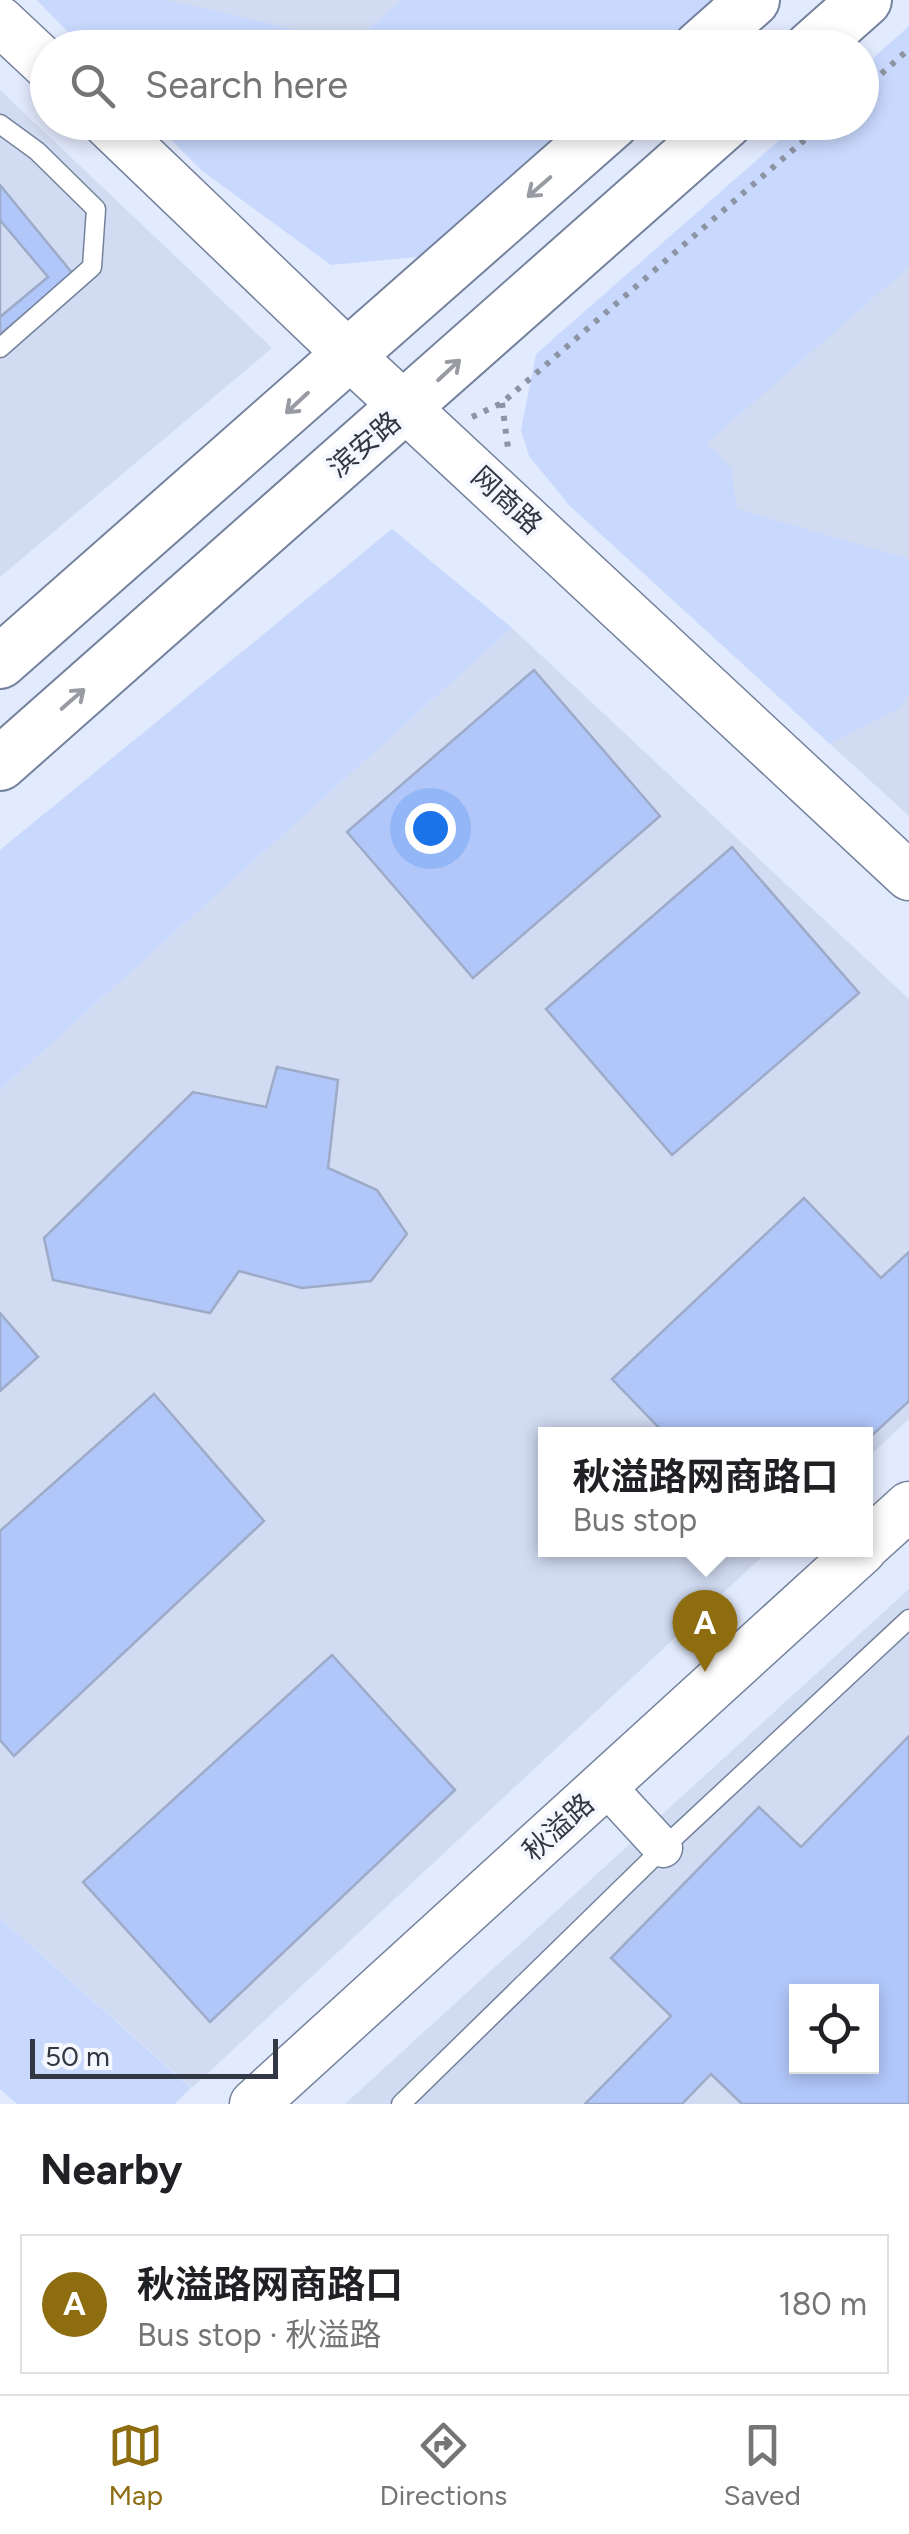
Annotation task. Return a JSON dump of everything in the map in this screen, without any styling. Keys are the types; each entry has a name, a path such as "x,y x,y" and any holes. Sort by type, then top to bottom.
{"main road":[{"path":"719,30 753,0"},
{"path":"831,30 865,0"},
{"path":"0,662 592,140"},
{"name":"滨安路","path":"0,764 422,421 708,140"}],"street":[{"path":"0,21 30,49"},
{"name":"网商路","path":"125,140 348,354 909,876"},
{"name":"秋溢路","path":"873,1539 909,1506"},
{"name":"秋溢路","path":"254,2104 853,1557"},
{"path":"604,1784 664,1848"}],"lane":[{"path":"0,124 96,209 92,267 0,348"},
{"path":"401,2104 664,1848 909,1619"}],"path":[{"path":"879,76 909,50"},
{"path":"422,421 502,403 804,140"}],"shaded area":[{"path":"37,0 402,0 367,30 66,30"},
{"path":"37,0 167,0 297,30 66,30"},
{"path":"402,0 723,0 688,30 367,30"},
{"path":"909,26 909,267 707,443 731,468 737,509 909,559 909,693 899,708 830,744 569,505 529,456 521,430 536,354 780,140 879,140 879,53"},
{"path":"0,90 30,118 30,140 53,140 272,348 0,577"},
{"path":"172,140 562,140 428,256 331,265 201,170"},
{"path":"909,217 909,816 569,505"},
{"path":"392,529 512,628 0,1090 0,850"},
{"path":"512,628 909,999 909,1419 873,1453 873,1427 538,1427 538,1557 761,1557 192,2088 0,1918 0,1090"},
{"path":"909,1589 909,2104 345,2104"},
{"path":"0,1918 191,2088 175,2104 17,2104 0,2089"}],"building":[{"path":"0,185 73,274 0,334"},
{"path":"0,220 48,277 0,317"},
{"path":"534,670 660,816 473,978 347,832"},
{"path":"732,847 859,993 672,1155 546,1009"},
{"path":"277,1067 338,1080 328,1168 377,1190 407,1234 371,1281 302,1288 239,1271 210,1313 53,1280 44,1238 193,1092 266,1107"},
{"path":"804,1198 881,1278 909,1252 909,1401 873,1435 873,1427 658,1427 612,1379"},
{"path":"0,1313 38,1357 0,1391"},
{"path":"154,1394 264,1521 14,1756 0,1740 0,1531"},
{"path":"332,1655 455,1790 210,2022 83,1882"},
{"path":"909,1736 909,2104 742,2104 711,2074 682,2104 585,2104 671,2016 611,1958 759,1807 801,1847"}],"place":[{"name":"秋溢路网商路口","path":"705,1672"}]}
